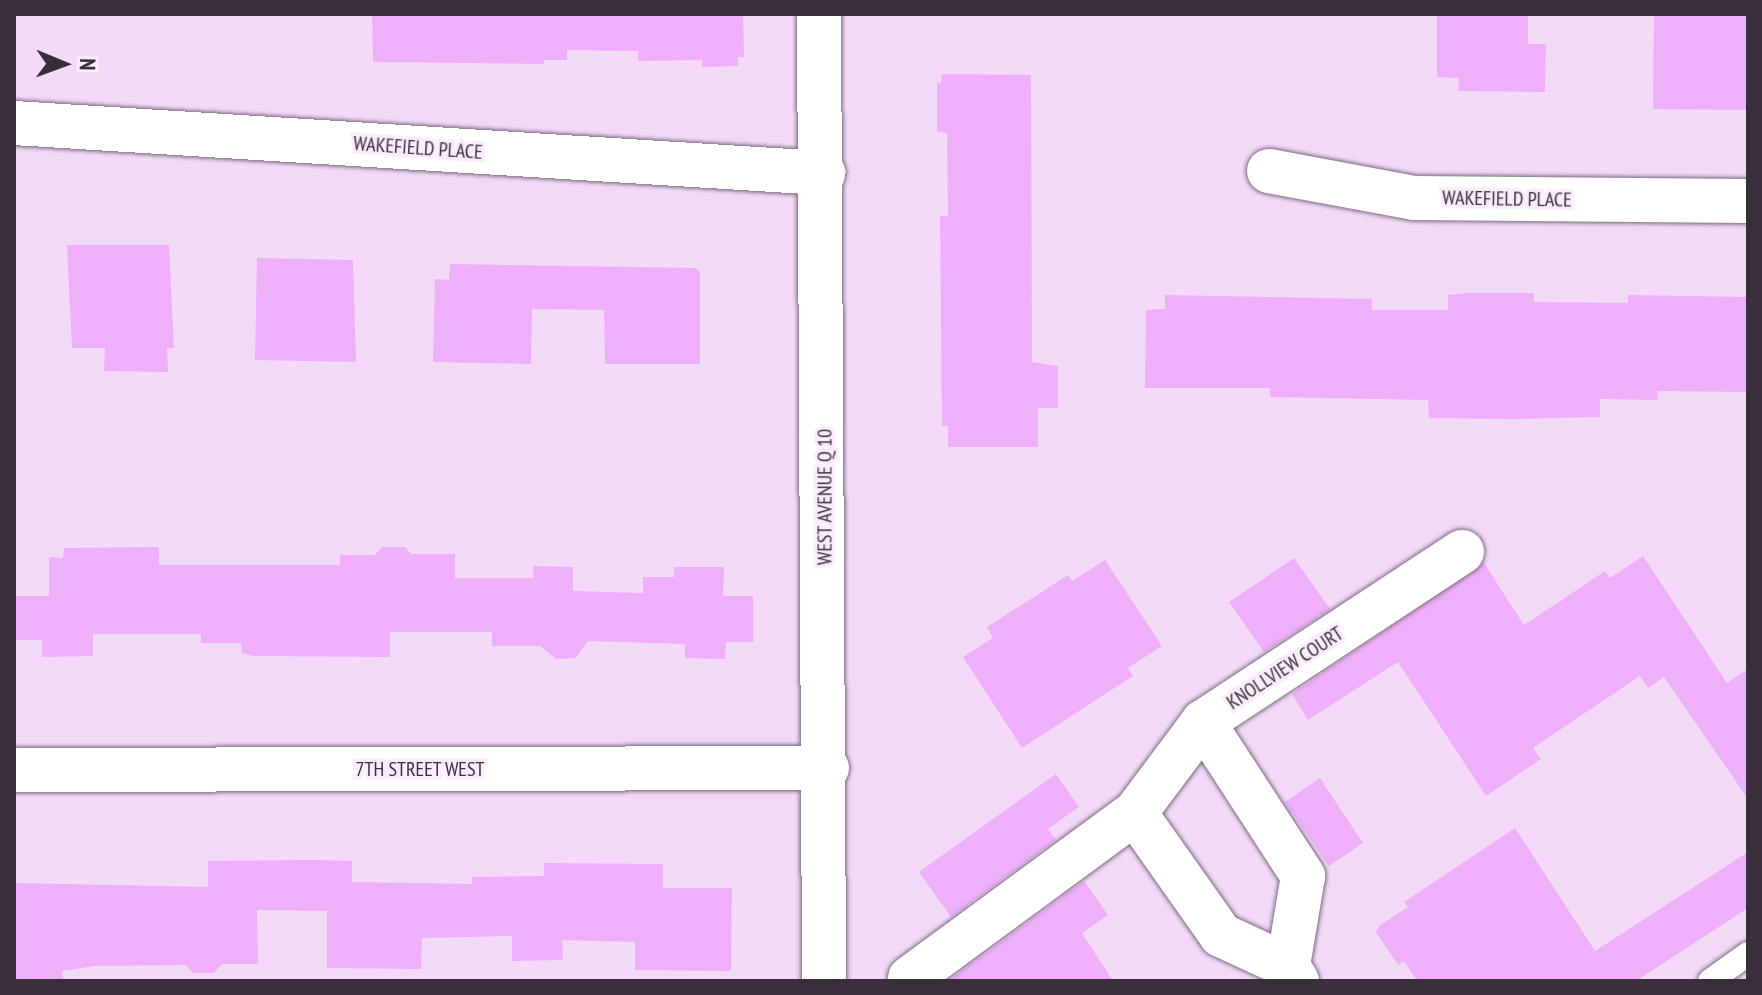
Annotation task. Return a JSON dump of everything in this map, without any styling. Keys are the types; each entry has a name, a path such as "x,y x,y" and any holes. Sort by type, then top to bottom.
{"street":[{"name":"WEST AVENUE Q 10","path":"819,14 827,768 824,981"},
{"name":"WAKEFIELD PLACE","path":"14,123 823,173"},
{"name":"WAKEFIELD PLACE","path":"1269,171 1414,198 1748,201"},
{"name":"KNOLLVIEW COURT","path":"910,978 1135,813 1203,722 1462,552"},
{"path":"1135,813 1221,935 1293,973 1303,876 1203,722"},
{"name":"7TH STREET WEST","path":"14,770 827,768"}],"lane":[{"path":"1710,981 1748,954"}],"building":[{"path":"372,14 743,14 744,57 738,57 738,66 702,67 702,60 638,61 638,51 567,50 567,60 544,60 544,64 373,62"},
{"path":"1437,14 1528,14 1528,44 1546,44 1545,92 1458,91 1459,78 1437,77"},
{"path":"1654,14 1748,14 1748,110 1653,109"},
{"path":"942,74 1031,75 1032,362 1058,366 1058,408 1038,408 1038,447 948,447 948,426 942,426 940,216 948,216 947,133 937,132 937,83 941,83"},
{"path":"67,245 169,245 174,348 167,348 168,372 104,371 105,348 72,348"},
{"path":"257,258 353,260 356,362 255,360"},
{"path":"450,264 696,268 700,273 700,364 605,364 604,310 532,309 531,364 433,362 435,279 449,280"},
{"path":"1534,293 1534,302 1628,303 1628,295 1748,297 1748,392 1658,391 1657,400 1600,399 1600,417 1514,419 1429,418 1428,400 1270,397 1270,388 1145,388 1146,310 1165,309 1165,295 1372,299 1372,310 1448,310 1448,295"},
{"path":"159,547 159,565 340,565 340,555 375,555 382,547 405,547 411,554 455,554 455,578 534,578 533,566 573,567 573,591 643,593 643,577 674,577 674,567 724,567 723,596 753,596 753,642 726,642 725,659 685,658 685,644 588,641 576,658 556,659 540,646 492,646 492,632 390,632 390,657 253,656 242,653 241,643 201,643 201,634 93,634 93,656 42,657 42,640 14,640 14,596 49,596 49,557 63,558 64,548"},
{"path":"1643,556 1727,683 1748,669 1748,799 1664,677 1648,688 1640,676 1533,748 1541,759 1486,796 1398,662 1308,720 1292,694 1484,563 1524,625 1605,571 1610,578"},
{"path":"1294,558 1330,609 1264,652 1229,602"},
{"path":"1105,560 1162,646 1128,668 1133,676 1022,748 963,657 993,638 987,627 1068,575 1072,581"},
{"path":"1056,774 1079,807 1048,829 1056,840 951,917 919,872"},
{"path":"1320,778 1363,843 1329,866 1285,802"},
{"path":"1515,828 1595,951 1748,852 1748,908 1636,981 1417,981 1404,961 1398,965 1376,932 1379,926 1408,907 1404,902"},
{"path":"208,861 352,861 352,882 472,884 472,877 544,876 544,863 663,864 663,888 732,888 731,971 635,970 635,942 562,940 563,960 512,961 512,936 422,938 421,969 327,968 327,911 257,910 258,964 222,964 214,973 193,973 186,965 95,966 62,971 63,981 14,981 14,883 208,887"},
{"path":"1084,881 1108,915 1082,933 1113,981 948,981"}]}
